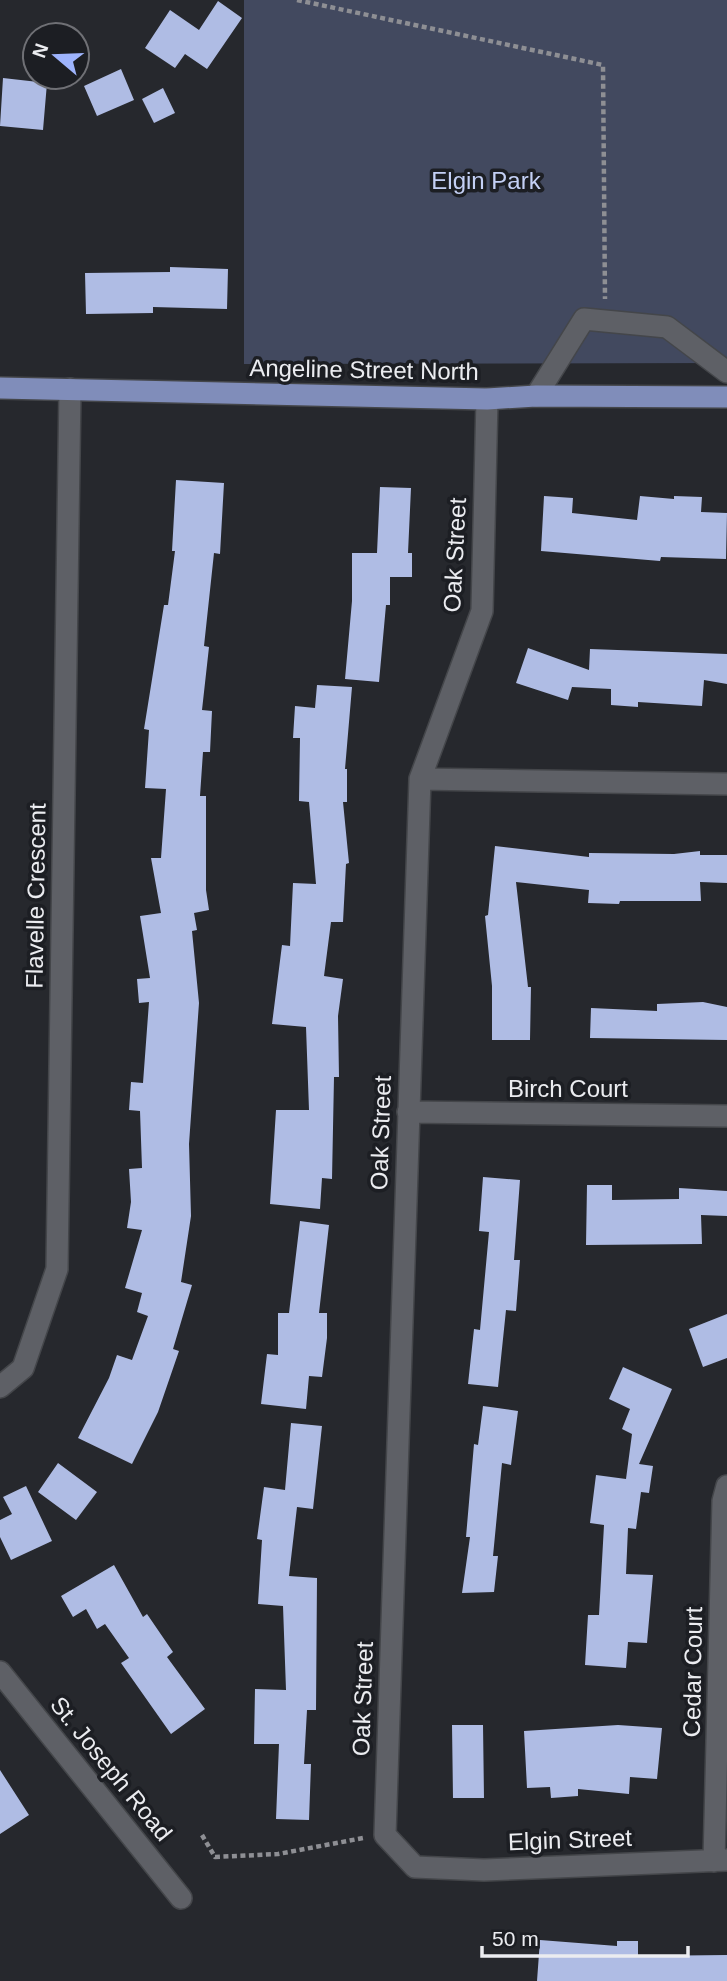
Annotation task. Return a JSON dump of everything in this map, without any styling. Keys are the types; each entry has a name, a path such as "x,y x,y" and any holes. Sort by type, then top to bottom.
{"main road":[{"name":"Angeline Street North","path":"0,388 487,399 536,396 727,397"}],"street":[{"path":"536,396 584,319 667,327 727,372"},
{"name":"Flavelle Crescent","path":"0,1387 23,1368 57,1269 70,389"},
{"name":"Oak Street","path":"385,1835 420,779 482,611 487,399"},
{"path":"420,779 727,784"},
{"name":"Birch Court","path":"408,1112 727,1116"},
{"name":"Cedar Court","path":"721,1860 723,1500 727,1486"},
{"name":"St. Joseph Road","path":"0,1672 181,1898"},
{"name":"Elgin Street","path":"385,1835 415,1867 484,1870 721,1860"}],"path":[{"path":"297,0 603,65 606,321"},
{"path":"202,1835 215,1857 278,1854 385,1835"}],"green space":[{"name":"Elgin Park","path":"244,0 727,0 727,363 244,364"}],"building":[{"path":"218,1 242,18 207,69 185,54 175,68 145,48 170,10 199,30"},
{"path":"121,69 134,100 97,116 86,91 91,91 91,83"},
{"path":"3,78 21,80 21,91 46,91 43,130 0,126"},
{"path":"163,88 175,113 154,123 142,99"},
{"path":"170,267 228,269 227,309 153,307 153,313 86,314 85,273 170,272"},
{"path":"176,480 224,483 220,554 214,553 204,646 209,647 202,710 212,711 210,752 203,752 200,796 206,796 206,890 209,910 194,913 197,930 192,931 199,1003 189,1144 191,1216 181,1282 192,1285 173,1349 179,1351 158,1412 132,1464 78,1438 109,1378 117,1355 132,1360 148,1316 137,1312 142,1293 125,1288 142,1230 127,1228 131,1202 129,1169 142,1168 140,1111 129,1110 131,1082 143,1083 149,1002 139,1003 137,979 150,978 140,916 161,913 151,858 161,858 166,789 145,788 149,730 144,729 164,605 168,605 175,551 172,551"},
{"path":"380,487 411,488 408,553 412,553 412,577 390,577 390,605 386,605 379,682 345,679 352,601 352,553 377,553"},
{"path":"544,496 573,498 572,513 637,520 640,496 674,499 674,496 702,497 701,512 727,513 726,559 661,557 660,561 541,551"},
{"path":"528,648 589,670 590,649 727,654 727,684 704,680 702,706 638,702 638,707 611,705 611,689 572,687 568,700 516,683"},
{"path":"317,685 352,687 345,769 347,802 343,802 349,863 346,864 343,922 331,922 324,976 343,979 338,1016 339,1077 334,1077 332,1179 322,1178 320,1209 270,1204 276,1110 309,1110 306,1027 272,1024 282,945 290,946 293,883 316,884 309,802 299,801 300,738 293,738 295,706 315,708"},
{"path":"495,846 589,857 589,853 674,854 700,851 700,855 727,855 727,883 700,882 701,901 620,901 619,904 588,903 589,890 516,882 528,987 531,987 530,1040 492,1040 492,986 485,916 488,915"},
{"path":"703,1002 727,1007 727,1040 590,1038 591,1008 657,1011 657,1004"},
{"path":"483,1177 520,1180 514,1260 520,1260 516,1311 506,1310 498,1387 468,1384 474,1329 480,1330 489,1232 479,1231"},
{"path":"587,1185 612,1185 612,1200 679,1199 679,1188 727,1191 727,1216 701,1215 702,1244 586,1245"},
{"path":"300,1221 329,1225 319,1313 327,1313 327,1338 322,1377 309,1376 306,1409 261,1404 267,1354 278,1355 278,1313 289,1313"},
{"path":"727,1314 727,1358 703,1367 689,1329"},
{"path":"623,1367 672,1389 639,1464 653,1466 649,1493 641,1492 636,1529 628,1528 626,1574 653,1575 647,1643 628,1642 626,1668 585,1665 588,1615 599,1615 604,1525 590,1523 596,1475 626,1479 632,1434 622,1429 630,1409 609,1399"},
{"path":"483,1406 518,1411 511,1465 502,1463 493,1556 498,1556 494,1592 462,1593 470,1537 466,1537 474,1444 478,1445"},
{"path":"291,1423 322,1426 313,1509 297,1507 289,1576 317,1578 316,1710 307,1710 304,1764 311,1764 309,1820 276,1819 279,1744 254,1744 255,1689 286,1690 283,1606 258,1604 262,1540 257,1539 264,1487 285,1490"},
{"path":"58,1463 97,1492 76,1520 38,1492"},
{"path":"26,1486 52,1541 11,1560 0,1537 0,1520 12,1514 3,1497"},
{"path":"114,1565 143,1617 147,1614 173,1652 167,1657 205,1709 171,1734 121,1663 129,1658 105,1624 97,1629 86,1609 73,1617 61,1596"},
{"path":"452,1725 483,1725 484,1798 453,1798"},
{"path":"618,1725 662,1728 657,1779 630,1777 629,1794 578,1789 578,1796 551,1798 550,1787 527,1788 524,1731"},
{"path":"0,1770 29,1815 0,1834"},
{"path":"540,1940 617,1946 617,1941 638,1941 638,1956 727,1955 727,1981 537,1981"}]}
